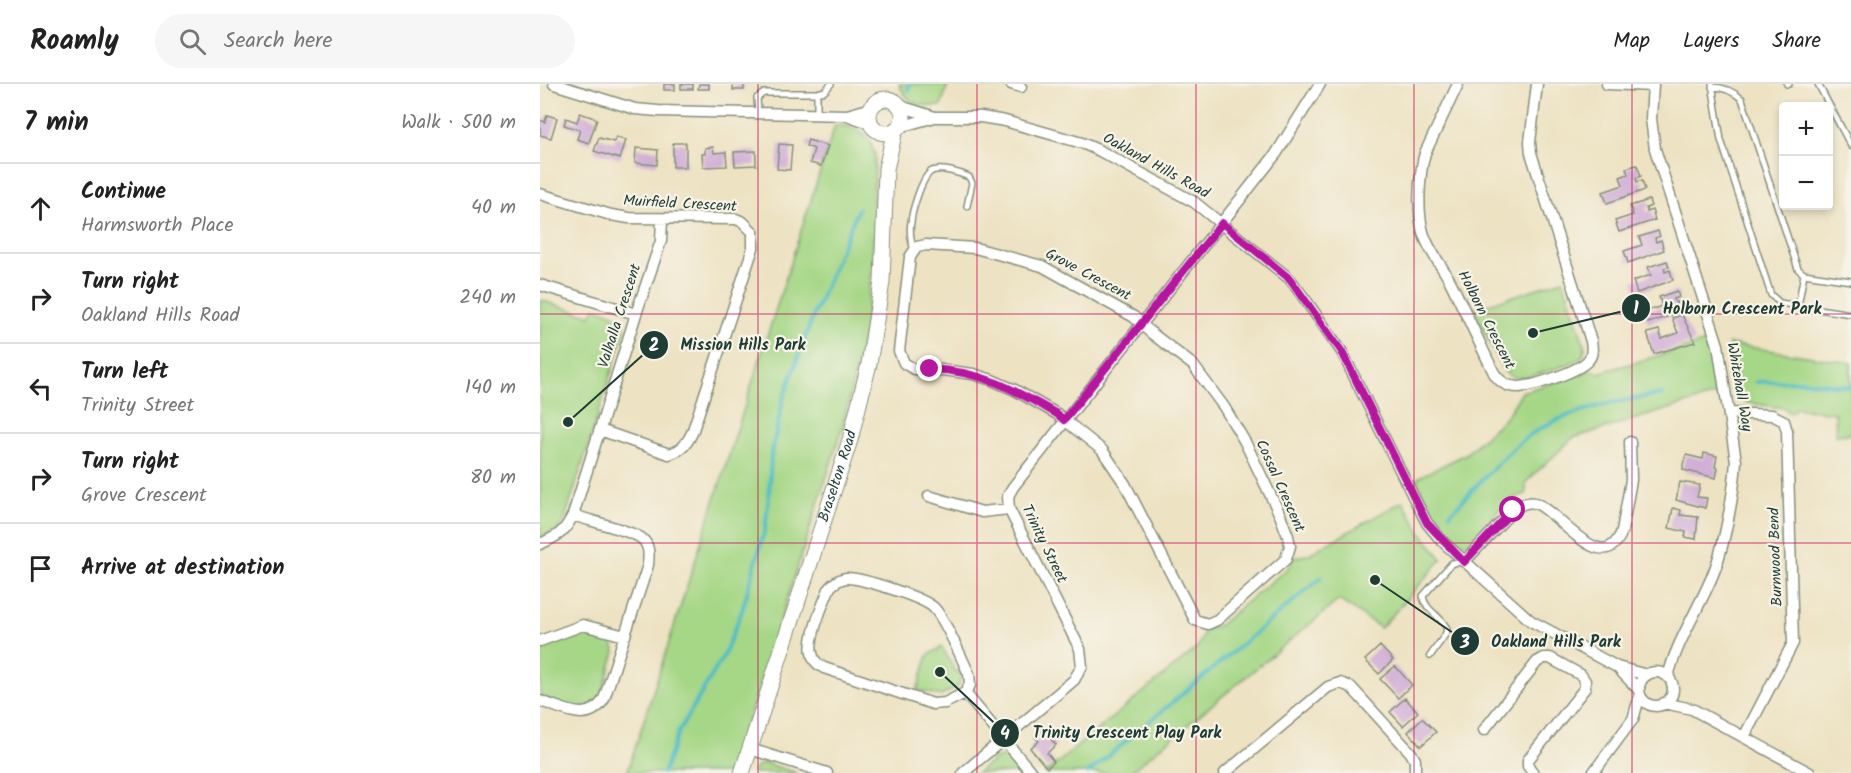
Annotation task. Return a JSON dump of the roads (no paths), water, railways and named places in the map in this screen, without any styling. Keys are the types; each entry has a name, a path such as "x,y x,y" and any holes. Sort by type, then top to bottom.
{"street":[{"path":"554,84 635,109 847,115 887,132 897,128 903,117 892,84"},
{"name":"Trinity Street","path":"963,773 1074,680 1083,660 1080,649 1009,509 1008,496 1064,420 1222,223 1291,132 1320,84"},
{"name":"Holborn Crescent","path":"1458,84 1422,164 1420,213 1422,230 1427,243 1449,278 1494,373 1501,381 1517,387 1573,371 1583,365 1591,354 1591,341 1531,153 1530,142 1537,84"},
{"path":"1607,84 1653,85"},
{"path":"874,126 870,116 883,85"},
{"name":"Whitehall Way","path":"1653,85 1651,119 1655,149 1718,345 1736,461 1719,559 1672,657 1670,682"},
{"path":"847,115 887,99 898,104"},
{"name":"Oakland Hills Road","path":"898,104 935,117"},
{"name":"Oakland Hills Road","path":"897,128 935,117 981,117 1005,121 1082,143 1194,202 1290,279 1342,352 1427,523 1464,562 1531,621 1617,667 1652,673"},
{"name":"Braselton Road","path":"874,126 886,169"},
{"name":"Braselton Road","path":"742,773 850,440 869,364 882,282 886,169 897,128"},
{"name":"Muirfield Crescent","path":"540,194 611,216 736,219 743,222 753,232 753,248 692,434 686,445 669,454 600,430"},
{"name":"Valhalla Crescent","path":"540,544 558,536 566,528 573,515 661,241 662,219"},
{"name":"Grove Crescent","path":"914,250 926,245 975,248 1042,266 1121,308 1141,324"},
{"path":"914,250 910,257 899,351 904,363 914,369 958,371 992,380 1032,400 1064,420"},
{"path":"540,285 636,314"},
{"name":"Cossal Crescent","path":"1064,420 1102,450 1119,473 1195,620 1208,624 1217,620 1286,559 1290,546 1280,515 1245,442 1224,407 1193,365 1141,324"},
{"name":"Burnwood Bend","path":"1729,413 1772,415 1784,421 1786,431 1793,643 1744,737"},
{"path":"1464,562 1513,510 1520,504 1530,502 1541,506 1583,542 1599,548 1611,546 1622,531 1631,480 1630,442"},
{"path":"929,496 982,512 1009,509"},
{"path":"540,701 585,715 594,711 604,699 650,554 640,537 573,515"},
{"path":"856,579 929,604 938,612 969,674 970,685 965,693 945,703 933,704 820,666 812,655 812,642 830,587 835,581 856,579"},
{"path":"540,641 583,625 625,636"},
{"name":"Whitehall Way","path":"1652,673 1672,657"},
{"path":"1484,730 1541,659 1550,658 1581,675 1585,688 1528,760 1528,766 1533,773"},
{"name":"Oakland Hills Road","path":"1617,667 1640,692"},
{"path":"1593,773 1633,719 1641,680 1652,673 1670,682 1692,709"},
{"path":"1225,773 1328,687 1340,682 1351,687 1412,753 1416,766 1415,773"},
{"path":"1633,719 1670,697 1670,682"},
{"path":"1640,692 1646,702 1692,709 1810,773"},
{"path":"965,693 1032,773"},
{"path":"750,748 827,773"}],"lane":[{"path":"758,114 757,98 761,94 767,92 817,93 825,91 831,84"},
{"path":"1818,84 1851,146"},
{"path":"1851,281 1804,274 1796,267 1742,99 1722,87 1712,86 1721,140 1771,295 1780,303 1851,314"},
{"path":"817,93 817,114"},
{"path":"914,250 910,237 910,222 924,179 929,173 941,170 969,177 972,183 968,206"},
{"path":"1798,306 1804,274"},
{"path":"1430,656 1447,629 1423,601 1423,596 1452,563 1464,562"}],"waterway":[{"path":"908,90 910,84"},
{"path":"663,773 679,731 724,655 742,611 765,529 771,455 783,400 812,319 858,209"},
{"path":"1756,382 1802,381 1851,387"},
{"path":"1450,514 1503,459 1536,431 1552,422 1589,409 1663,394"},
{"path":"1088,773 1321,578"}],"place":[{"name":"Holborn Crescent Park","path":"1533,333"},
{"name":"Mission Hills Park","path":"568,422"},
{"name":"Oakland Hills Park","path":"1375,580"},
{"name":"Trinity Crescent Play Park","path":"940,672"}]}
